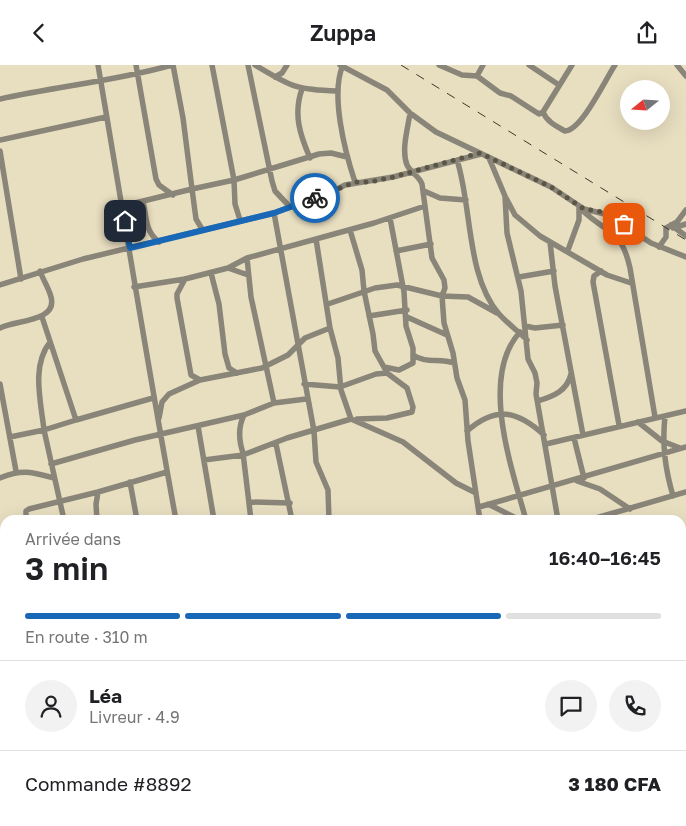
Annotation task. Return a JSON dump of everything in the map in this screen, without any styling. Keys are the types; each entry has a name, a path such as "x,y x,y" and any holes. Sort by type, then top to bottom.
{"street":[{"path":"98,65 130,248 134,287 153,397 162,434 175,515"},
{"path":"136,65 156,179 159,185 173,195"},
{"path":"0,99 100,79 137,75 172,65 183,119 196,219 202,229"},
{"path":"212,65 234,180 235,204 240,220"},
{"path":"248,65 275,191 290,207"},
{"path":"255,65 288,85 302,89 337,91"},
{"path":"275,77 282,73 287,65"},
{"path":"355,182 348,157 337,91 342,65 387,90 428,128 551,187 620,239 628,260 654,417"},
{"path":"439,65 462,75 477,76 500,93 511,96 537,113 543,111 572,65"},
{"path":"477,76 483,65"},
{"path":"529,65 560,85"},
{"path":"543,111 545,118 555,125 565,131 572,130 585,114 615,65"},
{"path":"677,65 686,76"},
{"path":"302,89 298,102 298,123 301,138 310,158"},
{"path":"410,113 406,159 413,172 419,177 424,191 432,258 444,280 445,288 442,296 447,335 464,400 480,515"},
{"path":"0,140 106,117"},
{"path":"0,151 21,279"},
{"path":"122,207 234,180 331,153 348,157"},
{"path":"0,285 40,271 159,242 202,229 274,213 355,182 370,182 480,153"},
{"path":"489,158 515,215 550,242 601,271 631,283"},
{"path":"457,160 481,280 489,299 499,314"},
{"path":"424,191 440,197 466,200"},
{"path":"505,196 508,233 519,277 528,359 536,377 535,391 557,515"},
{"path":"143,202 147,229 159,242"},
{"path":"134,287 212,273 228,268 247,258 350,230 425,206"},
{"path":"568,251 579,219 579,207"},
{"path":"579,207 609,215 659,247 686,257"},
{"path":"672,226 686,210"},
{"path":"274,213 306,399 314,431 316,462 328,489 329,515"},
{"path":"579,219 587,215"},
{"path":"304,383 340,387 385,370 409,367 413,363 414,355 406,326 407,313 404,287 390,218"},
{"path":"659,247 666,237 666,228 686,225"},
{"path":"672,226 686,236"},
{"path":"204,460 243,455 353,419 388,418 412,412 413,407 407,388 385,370 375,351 360,261 350,230"},
{"path":"316,239 328,304 330,328 338,358 340,387 345,407 353,419 402,442 456,483 476,493"},
{"path":"550,242 583,435"},
{"path":"396,251 431,244"},
{"path":"247,258 248,275 274,403"},
{"path":"228,268 248,275"},
{"path":"0,328 42,317 52,306 51,297 40,271"},
{"path":"519,277 554,271"},
{"path":"601,271 594,276 592,282 619,425"},
{"path":"212,273 225,355 229,368 237,373"},
{"path":"185,279 177,293 177,298 191,375 200,380"},
{"path":"328,304 364,291 390,285 442,296 468,297 499,314 527,340"},
{"path":"369,316 407,313 447,335"},
{"path":"42,317 76,421"},
{"path":"525,326 535,328 563,325"},
{"path":"158,420 162,402 166,396 200,380 265,366 288,355 304,338 330,328"},
{"path":"520,332 507,355 500,393 501,413 525,515"},
{"path":"50,342 43,351 39,364 44,430 62,515"},
{"path":"414,355 423,361 440,359 454,363"},
{"path":"538,401 560,392 567,384 572,372"},
{"path":"0,384 16,471"},
{"path":"10,437 44,430 153,397"},
{"path":"51,464 162,434 244,415 274,403 306,399"},
{"path":"546,444 619,425 686,411"},
{"path":"467,431 480,420 501,413 525,420 544,435"},
{"path":"244,415 240,432 250,515"},
{"path":"665,416 662,441 663,453 673,496"},
{"path":"638,422 662,441 684,448"},
{"path":"198,425 213,515"},
{"path":"574,437 584,478"},
{"path":"276,444 291,515"},
{"path":"479,507 684,448"},
{"path":"0,478 16,471 27,471 54,478"},
{"path":"26,515 26,511 29,509 167,472"},
{"path":"574,480 600,489 630,509"},
{"path":"130,482 136,515"},
{"path":"97,515 98,492"},
{"path":"608,515 686,492"},
{"path":"249,502 290,503"},
{"path":"488,504 510,515"}],"railway":[{"path":"401,65 686,240"}],"way so far":[{"path":"315,198 355,182 370,182 393,177 480,153 551,187 575,205 591,211 602,212 624,224"}],"route":[{"path":"125,221 130,248 274,213 315,198"}]}
